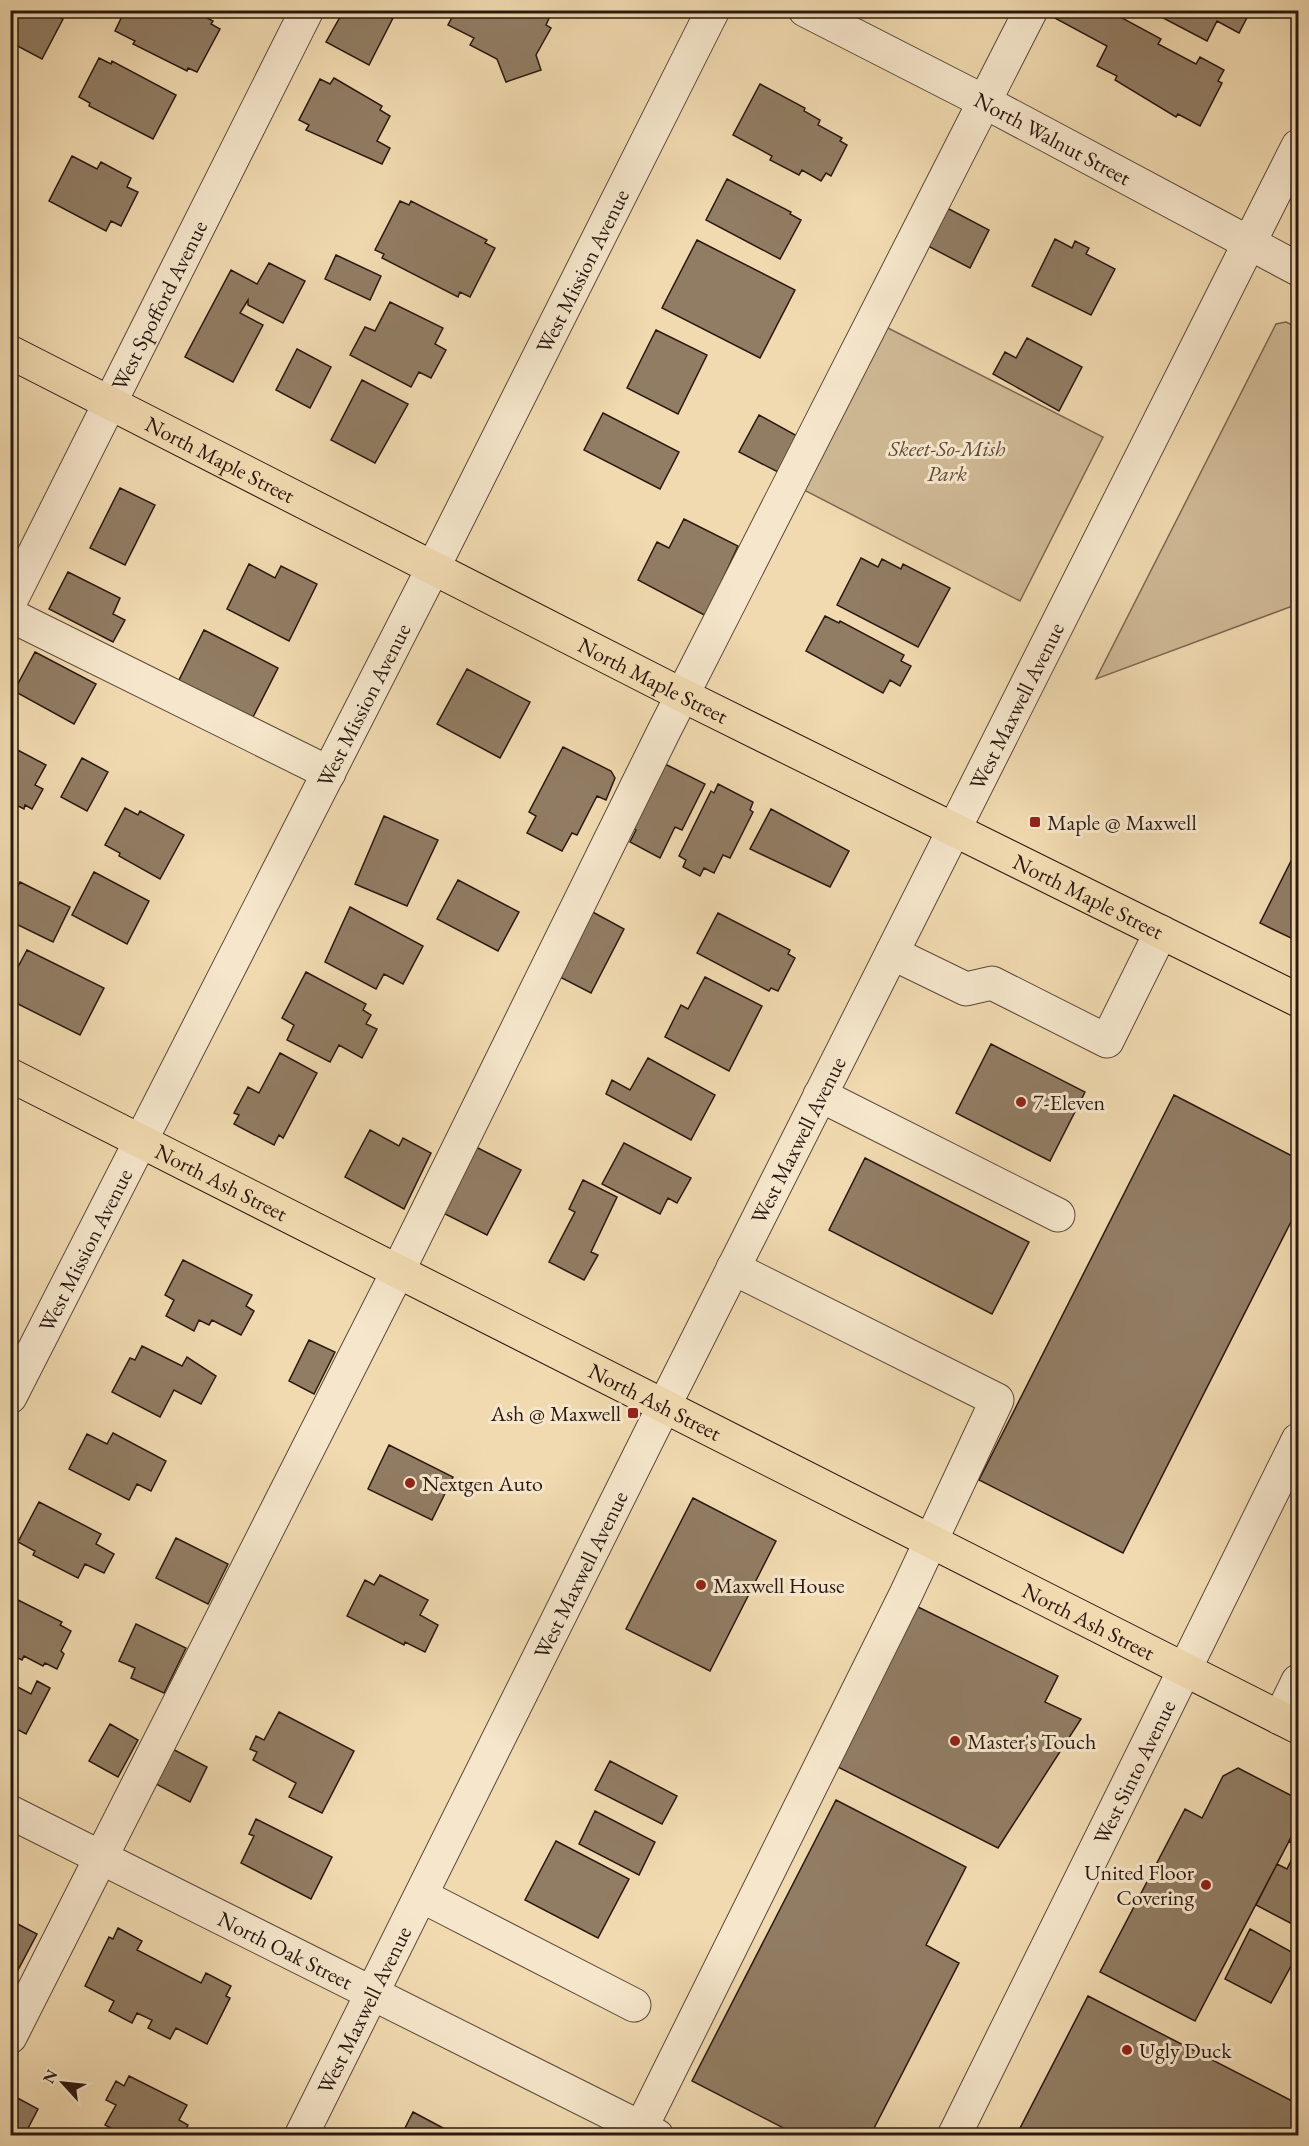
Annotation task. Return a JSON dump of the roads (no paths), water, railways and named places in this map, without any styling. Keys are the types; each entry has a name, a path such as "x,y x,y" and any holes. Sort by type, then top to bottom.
{"main road":[{"name":"North Maple Street","path":"10,352 682,695 1299,1000"},
{"name":"North Ash Street","path":"10,1075 665,1404 1289,1722"}],"street":[{"name":"West Spofford Avenue","path":"10,602 307,10"},
{"name":"West Mission Avenue","path":"10,1397 434,568 712,10"},
{"name":"North Walnut Street","path":"805,10 985,102 1299,269"},
{"path":"10,2037 398,1271 682,695 1031,10"},
{"name":"West Maxwell Avenue","path":"301,2136 733,1268 1248,243 1299,146"},
{"path":"10,615 329,772"},
{"path":"892,953 966,989 992,983 1107,1041 1161,932"},
{"path":"820,1095 1058,1215"},
{"path":"645,2133 932,1540 997,1400 733,1268"},
{"name":"West Sinto Avenue","path":"954,2136 1299,1440"},
{"path":"1289,1722 1299,1681"},
{"name":"North Oak Street","path":"10,1812 645,2133"},
{"path":"422,1896 634,2005"}],"place":[{"name":"Maple @ Maxwell","path":"1035,822"},
{"name":"7-Eleven","path":"1021,1102"},
{"name":"Ash @ Maxwell","path":"633,1413"},
{"name":"Nextgen Auto","path":"410,1483"},
{"name":"Maxwell House","path":"701,1585"},
{"name":"Master's Touch","path":"955,1741"},
{"name":"United Floor Covering","path":"1206,1885"},
{"name":"Ugly Duck","path":"1127,2050"}],"park label":[{"name":"Skeet-So-Mish Park","path":"947,461"}]}
